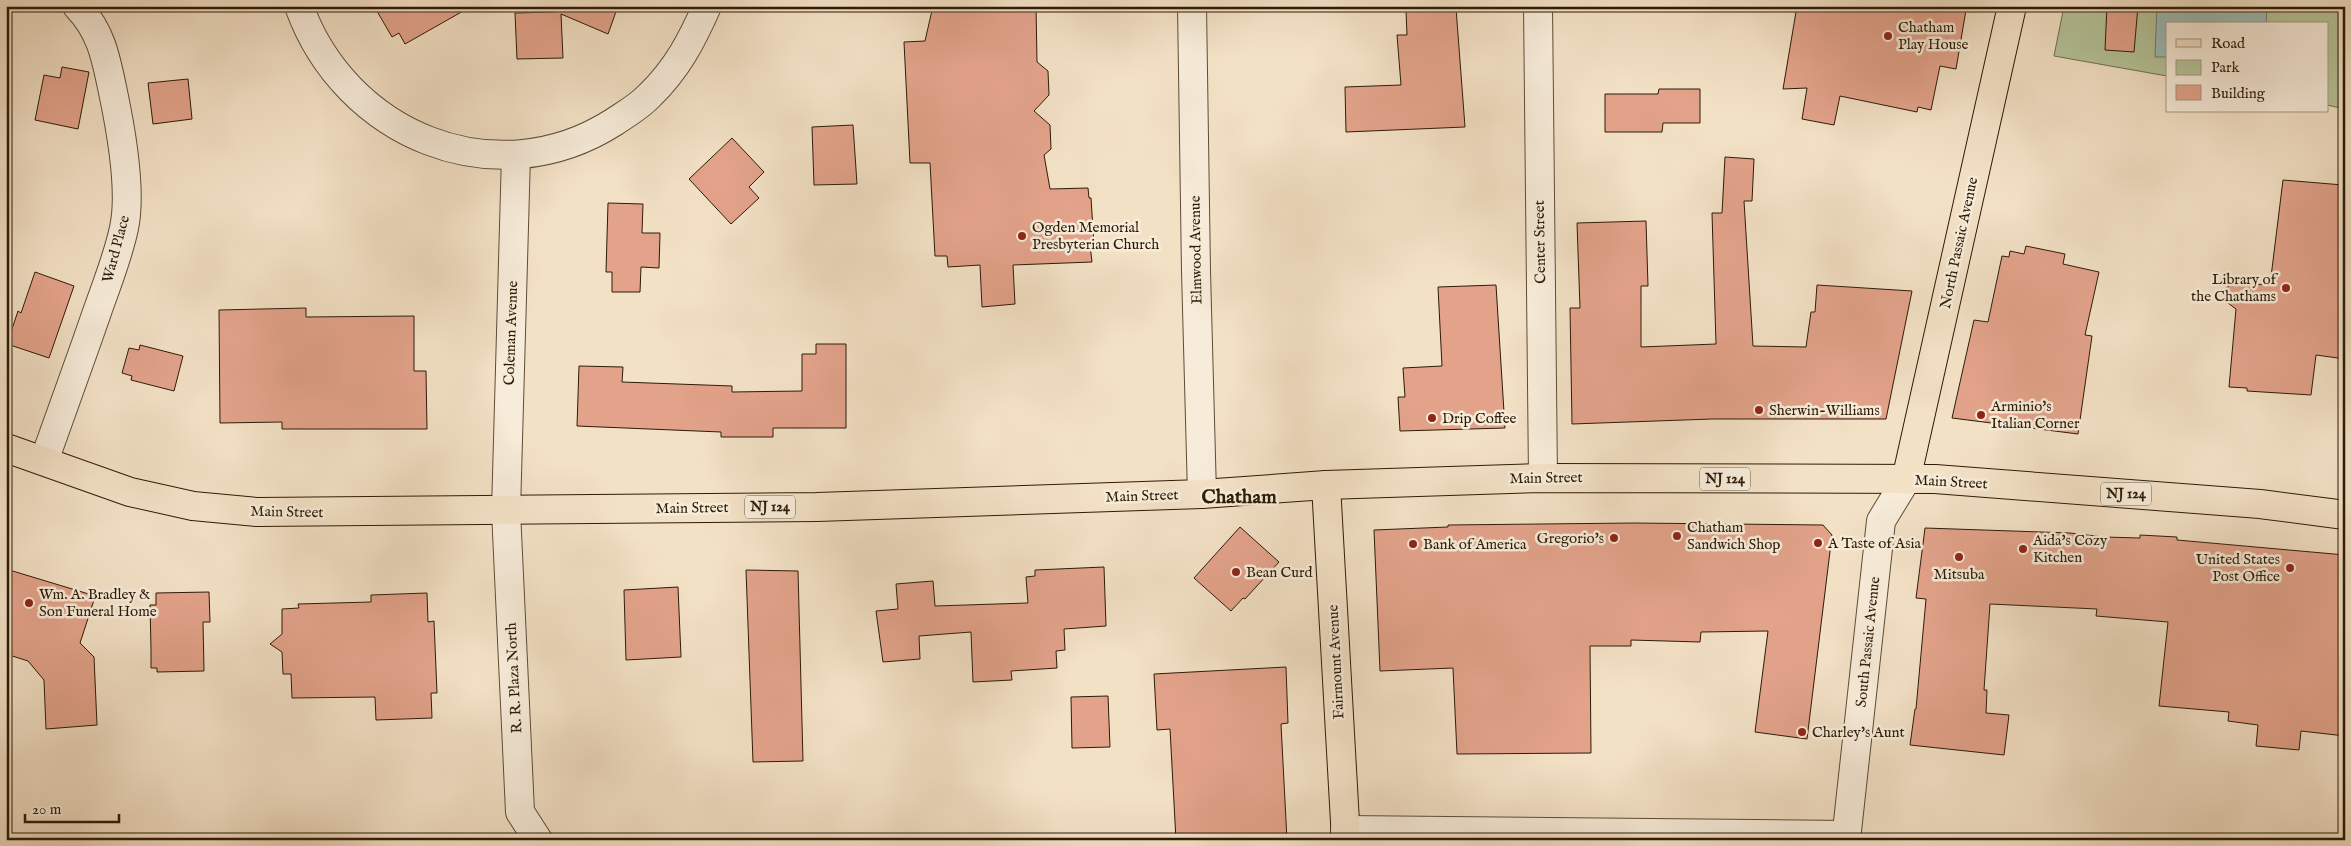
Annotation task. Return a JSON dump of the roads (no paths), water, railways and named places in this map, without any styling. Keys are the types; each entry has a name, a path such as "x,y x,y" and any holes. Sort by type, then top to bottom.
{"main road":[{"name":"North Passaic Avenue","path":"1906,480 2012,6"},
{"name":"Main Street","path":"6,448 130,492 201,507 257,512 798,507 1202,494 1326,485 1543,478 1935,479 2260,504 2345,515"},
{"name":"Fairmount Avenue","path":"1326,485 1345,835"}],"street":[{"name":"Ward Place","path":"44,462 114,263 125,228 127,206 127,187 115,104 105,55 92,21 77,6"},
{"path":"299,6 317,48 343,82 375,111 411,134 451,150 493,156 516,155 558,148 598,132 634,109 650,95 678,63 690,45 707,6"},
{"name":"Elmwood Avenue","path":"1192,6 1202,494"},
{"name":"Center Street","path":"1538,6 1543,478"},
{"name":"Coleman Avenue","path":"506,511 516,155"},
{"name":"South Passaic Avenue","path":"1846,837 1881,521 1906,480"},
{"name":"R. R. Plaza North","path":"506,511 520,812 538,840"},
{"path":"1345,835 1846,837"}],"water":[{"path":"2157,6 2267,6 2266,22 2166,22 2166,57 2155,57"}],"place":[{"name":"Chatham Play House","path":"1888,36"},
{"name":"Ogden Memorial Presbyterian Church","path":"1022,236"},
{"name":"Library of the Chathams","path":"2286,288"},
{"name":"Sherwin-Williams","path":"1759,410"},
{"name":"Arminio's Italian Corner","path":"1981,415"},
{"name":"Drip Coffee","path":"1432,418"},
{"name":"Chatham Sandwich Shop","path":"1677,536"},
{"name":"Gregorio's","path":"1614,538"},
{"name":"A Taste of Asia","path":"1818,543"},
{"name":"Bank of America","path":"1413,544"},
{"name":"Aida's Cozy Kitchen","path":"2023,549"},
{"name":"Mitsuba","path":"1959,557"},
{"name":"United States Post Office","path":"2290,568"},
{"name":"Bean Curd","path":"1236,572"},
{"name":"Wm. A. Bradley & Son Funeral Home","path":"29,603"},
{"name":"Charley's Aunt","path":"1802,732"}],"district":[{"name":"Chatham","path":"1239,497"}]}
